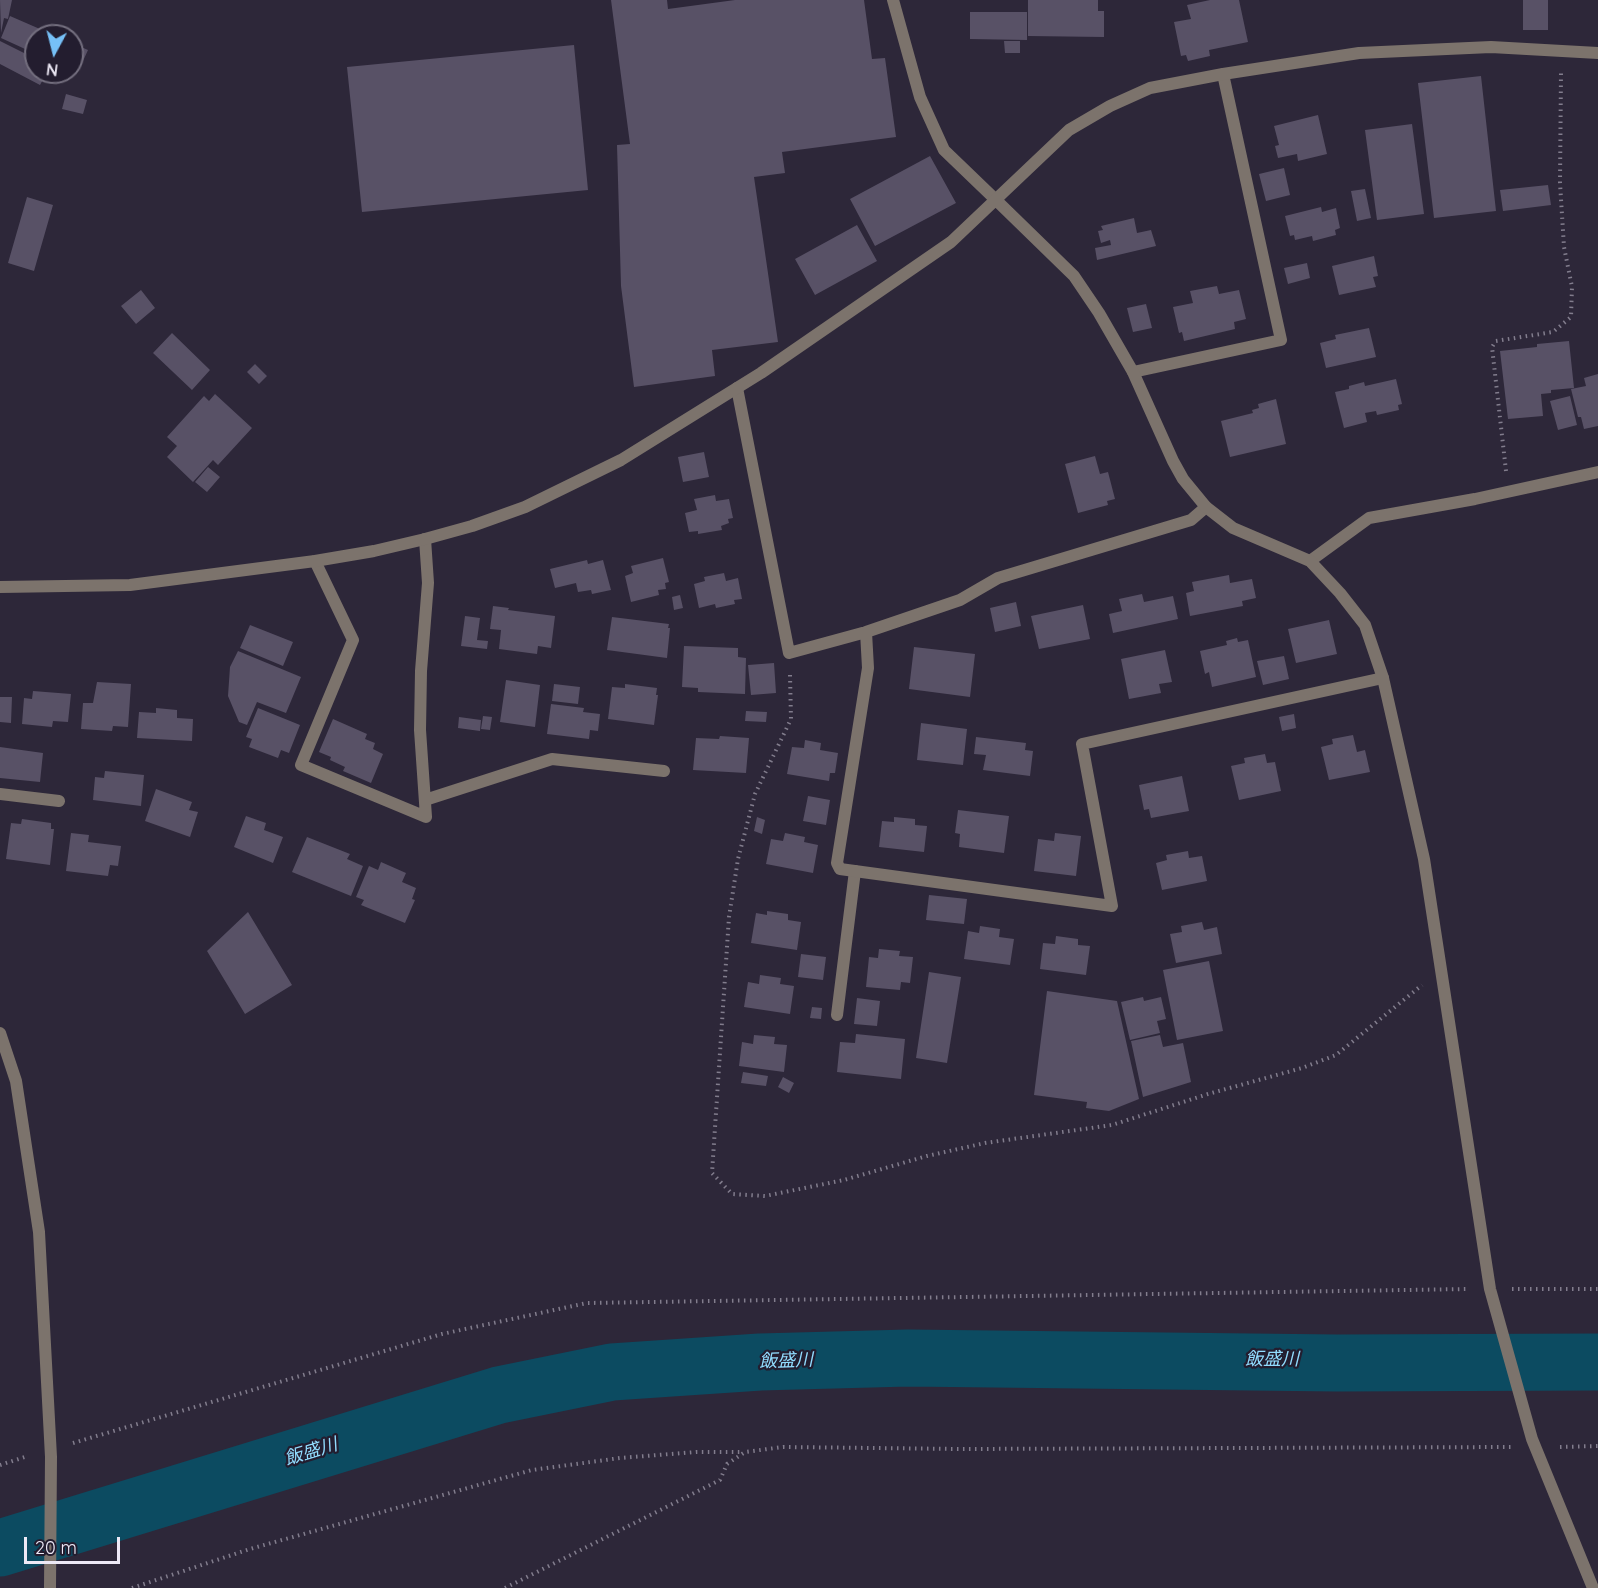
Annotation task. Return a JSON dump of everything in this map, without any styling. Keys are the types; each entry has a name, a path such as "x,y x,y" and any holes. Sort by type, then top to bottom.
{"street":[{"path":"893,0 920,97 944,150 1074,276 1133,372 1183,479 1206,507 1233,528 1310,561 1340,593 1365,625 1383,678 1424,859 1491,1290 1533,1443 1593,1588"},
{"path":"0,587 130,585 315,561 425,539 525,507 621,460 737,388 833,324 951,242 997,201 1069,130 1110,106 1150,88 1359,53 1491,47 1598,52"},
{"path":"1133,372 1281,340 1223,74"},
{"path":"737,388 789,653 866,632 960,600 998,578 1191,520 1206,507"},
{"path":"1310,561 1369,518 1508,492 1598,472"},
{"path":"315,561 353,640 301,765 426,817 420,730 421,670 428,583 425,539"},
{"path":"866,632 868,668 837,863 840,869 1112,906 1082,744 1383,678"},
{"path":"425,800 552,759 664,771"},
{"path":"0,794 59,801"},
{"path":"837,1016 855,871"},
{"path":"0,1033 16,1081 39,1232 50,1453 50,1588"}],"path":[{"path":"1508,492 1492,347 1496,341 1553,332 1571,317 1572,287 1564,247 1560,183 1561,50"},
{"path":"789,653 791,719 755,794 738,859 729,917 711,1173 732,1194 765,1196 844,1180 927,1156 985,1143 1112,1125 1209,1094 1302,1068 1335,1055 1442,968"},
{"path":"0,1465 50,1453 442,1334 587,1303 1598,1289"},
{"path":"132,1588 250,1549 532,1470 620,1458 696,1452 745,1452 783,1447 974,1449 1533,1443 1598,1446"},
{"path":"505,1588 720,1480 727,1464 745,1452"}],"building":[{"path":"0,0 12,0 8,19 4,18 1,33"},
{"path":"611,0 667,0 668,9 735,0 864,0 872,59 885,58 896,137 782,152 785,173 754,177 778,342 712,350 715,376 634,387 621,286 617,145 630,144"},
{"path":"1028,0 1098,0 1098,11 1104,11 1104,37 1028,36"},
{"path":"1210,0 1239,0 1248,42 1209,50 1210,56 1188,61 1186,55 1181,56 1174,22 1191,19 1187,5"},
{"path":"1523,0 1548,0 1548,30 1523,30"},
{"path":"970,12 1027,12 1027,40 970,39"},
{"path":"10,16 28,24 24,24 24,49 1,38"},
{"path":"0,41 24,53 24,77 0,64"},
{"path":"1004,41 1020,41 1020,53 1005,53"},
{"path":"574,45 588,190 362,212 347,67"},
{"path":"1481,76 1496,211 1434,218 1418,83"},
{"path":"66,94 87,100 83,114 62,109"},
{"path":"1318,115 1327,154 1298,161 1297,154 1278,158 1275,146 1279,145 1274,126"},
{"path":"1412,124 1424,214 1377,220 1365,130"},
{"path":"930,156 956,203 875,246 850,199"},
{"path":"1284,168 1290,195 1266,201 1259,174"},
{"path":"1548,185 1551,205 1503,211 1500,190"},
{"path":"1365,189 1371,218 1357,221 1351,191"},
{"path":"27,197 53,205 34,271 8,263"},
{"path":"1321,207 1322,212 1336,208 1340,228 1335,230 1336,235 1313,241 1312,236 1295,240 1294,235 1290,236 1285,216"},
{"path":"1134,218 1137,233 1151,230 1156,246 1097,260 1095,248 1111,245 1110,240 1101,243 1098,231 1103,230 1101,226"},
{"path":"857,225 877,261 815,295 795,259"},
{"path":"1374,256 1378,276 1373,277 1376,287 1339,295 1332,266"},
{"path":"1307,263 1310,278 1288,284 1284,268"},
{"path":"1217,286 1219,294 1239,290 1246,319 1234,322 1235,329 1184,341 1182,332 1179,333 1173,307 1193,303 1190,291"},
{"path":"141,290 155,308 136,324 121,306"},
{"path":"1146,304 1152,328 1133,332 1127,308"},
{"path":"1369,328 1376,357 1326,368 1320,343 1336,339 1335,335"},
{"path":"172,333 210,370 192,390 153,353"},
{"path":"1569,341 1574,388 1551,390 1551,393 1541,394 1543,416 1508,419 1500,351"},
{"path":"255,364 267,376 259,384 247,372"},
{"path":"1598,374 1598,426 1584,429 1581,417 1578,417 1571,389 1586,386 1584,378"},
{"path":"1396,379 1402,404 1398,405 1399,410 1377,415 1376,411 1365,413 1367,422 1344,428 1335,392 1364,382 1365,386"},
{"path":"215,394 252,428 218,465 213,460 193,482 167,457 177,446 167,437 204,396 209,401"},
{"path":"1570,396 1577,425 1558,430 1550,401"},
{"path":"1276,399 1286,444 1230,457 1221,421 1253,413 1252,410 1259,408 1258,404"},
{"path":"704,452 709,477 683,482 678,457"},
{"path":"1095,456 1100,474 1108,472 1115,499 1107,501 1108,505 1078,513 1065,464"},
{"path":"208,467 220,477 207,492 195,482"},
{"path":"715,495 716,501 729,499 733,518 728,519 729,523 721,526 722,530 698,534 698,531 689,532 685,513 697,510 694,499"},
{"path":"663,558 669,582 665,583 666,589 658,590 659,595 631,602 625,576 633,573 631,566"},
{"path":"587,560 588,564 603,560 611,590 592,594 591,590 578,592 576,583 555,588 550,569"},
{"path":"724,573 726,581 738,578 742,599 734,600 735,604 716,608 715,604 699,608 694,584 705,581 704,577"},
{"path":"1229,575 1230,583 1252,579 1256,598 1242,601 1243,606 1190,616 1186,593 1194,591 1192,582"},
{"path":"1142,594 1144,602 1173,596 1178,619 1113,633 1109,614 1122,611 1119,599"},
{"path":"680,595 683,608 674,610 672,597"},
{"path":"1016,602 1021,626 995,632 990,608"},
{"path":"1083,605 1090,639 1039,649 1031,616"},
{"path":"493,606 555,616 551,648 538,646 537,654 499,649 501,630 490,629"},
{"path":"465,616 480,618 477,640 488,641 487,649 461,646"},
{"path":"612,617 669,624 667,658 607,650"},
{"path":"1329,620 1337,654 1296,663 1288,629"},
{"path":"250,625 293,642 283,666 240,648"},
{"path":"1237,638 1238,642 1248,640 1256,677 1212,687 1209,672 1205,674 1200,651 1227,645 1226,641"},
{"path":"684,646 738,648 738,657 746,658 745,694 698,692 698,688 682,687"},
{"path":"914,647 975,654 970,697 909,689"},
{"path":"1165,650 1172,682 1159,684 1161,693 1129,699 1121,659"},
{"path":"238,651 301,677 286,713 257,702 247,725 239,722 228,696 230,667"},
{"path":"1284,656 1289,679 1263,685 1257,661"},
{"path":"774,663 776,693 751,695 748,665"},
{"path":"506,680 540,685 535,727 500,722"},
{"path":"97,682 131,684 128,727 113,726 112,731 81,729 83,703 93,703"},
{"path":"554,684 580,687 578,704 552,701"},
{"path":"625,684 657,688 654,725 608,719 612,687 625,688"},
{"path":"33,691 71,694 68,722 53,721 52,727 22,724 24,698 32,699"},
{"path":"0,697 12,697 11,723 0,722"},
{"path":"551,704 584,708 583,712 600,714 598,731 590,730 589,739 547,734"},
{"path":"156,708 177,710 177,718 193,719 192,741 137,738 139,712 156,713"},
{"path":"258,708 300,725 289,753 281,750 278,758 249,747 252,739 246,737"},
{"path":"746,711 767,712 766,722 745,721"},
{"path":"1294,714 1296,728 1282,731 1279,717"},
{"path":"483,716 492,717 490,730 481,729"},
{"path":"459,717 481,720 480,731 458,728"},
{"path":"333,719 367,734 365,739 375,743 373,749 383,754 371,783 343,771 345,767 319,752"},
{"path":"921,723 967,729 963,765 917,760"},
{"path":"1353,735 1357,752 1365,750 1370,772 1329,780 1321,747 1333,744 1332,739"},
{"path":"720,736 749,738 746,773 693,770 696,738 719,739"},
{"path":"976,737 1026,743 1025,750 1033,751 1030,776 983,770 986,755 974,754"},
{"path":"805,740 821,743 820,750 838,753 835,773 830,773 829,781 787,774 792,747 804,748"},
{"path":"0,747 43,753 40,782 0,778"},
{"path":"1265,754 1267,763 1275,762 1281,791 1239,800 1231,766 1245,763 1244,758"},
{"path":"105,771 144,775 141,806 93,800 95,777 104,778"},
{"path":"1182,776 1189,811 1151,818 1149,809 1144,810 1139,785"},
{"path":"156,789 192,802 189,810 198,812 190,837 145,821"},
{"path":"808,796 830,800 826,825 803,821"},
{"path":"958,810 1009,816 1004,853 959,847 960,834 955,833"},
{"path":"246,816 266,823 264,830 283,837 273,863 234,847"},
{"path":"757,817 765,820 762,834 754,831"},
{"path":"894,817 915,819 915,825 927,826 924,852 879,847 882,821 894,822"},
{"path":"22,819 51,823 51,829 54,829 50,865 6,859 11,823 21,824"},
{"path":"71,833 89,835 88,842 121,846 118,866 110,865 108,876 66,871"},
{"path":"785,833 805,837 804,842 818,845 813,873 766,864 771,839 783,841"},
{"path":"1055,833 1081,836 1076,876 1034,871 1038,839 1054,841"},
{"path":"307,837 350,854 347,859 363,866 351,896 292,872"},
{"path":"1188,851 1189,858 1202,856 1207,881 1162,890 1156,863 1167,860 1166,855"},
{"path":"381,862 406,873 402,882 416,888 412,899 415,900 405,923 361,905 364,900 356,897 369,866 378,870"},
{"path":"929,895 967,899 964,924 926,920"},
{"path":"767,911 788,914 788,920 801,922 797,950 751,943 756,913 767,915"},
{"path":"248,912 292,985 245,1014 207,951"},
{"path":"1202,922 1204,930 1217,927 1222,954 1176,963 1170,934 1182,932 1181,926"},
{"path":"980,926 1000,929 999,937 1014,939 1010,965 964,959 968,931 979,933"},
{"path":"1056,936 1078,939 1078,945 1090,946 1086,975 1040,969 1043,943 1055,944"},
{"path":"879,949 900,951 899,956 913,957 910,983 901,982 900,990 866,987 869,957 878,958"},
{"path":"801,954 826,957 823,980 798,977"},
{"path":"1209,961 1223,1031 1177,1040 1163,970"},
{"path":"929,972 961,977 947,1063 916,1058"},
{"path":"760,975 781,978 780,984 794,986 790,1014 744,1007 748,982 759,984"},
{"path":"1047,991 1117,1001 1139,1099 1109,1111 1086,1108 1087,1102 1034,1095"},
{"path":"1143,997 1144,1001 1161,997 1166,1019 1157,1021 1160,1033 1130,1040 1121,1002"},
{"path":"857,998 880,1001 877,1026 854,1024"},
{"path":"812,1007 822,1008 821,1019 810,1018"},
{"path":"856,1034 905,1039 901,1079 837,1072 840,1042 855,1043"},
{"path":"754,1035 775,1037 774,1044 787,1045 784,1072 739,1066 742,1042 753,1044"},
{"path":"1160,1035 1163,1047 1183,1043 1191,1082 1143,1097 1131,1041"},
{"path":"743,1072 768,1076 766,1086 741,1083"},
{"path":"783,1077 794,1083 789,1093 778,1087"}],"waterway":[{"name":"飯盛川","path":"0,1548 499,1395 612,1372 760,1362 908,1358 1337,1363 1598,1362"}]}
